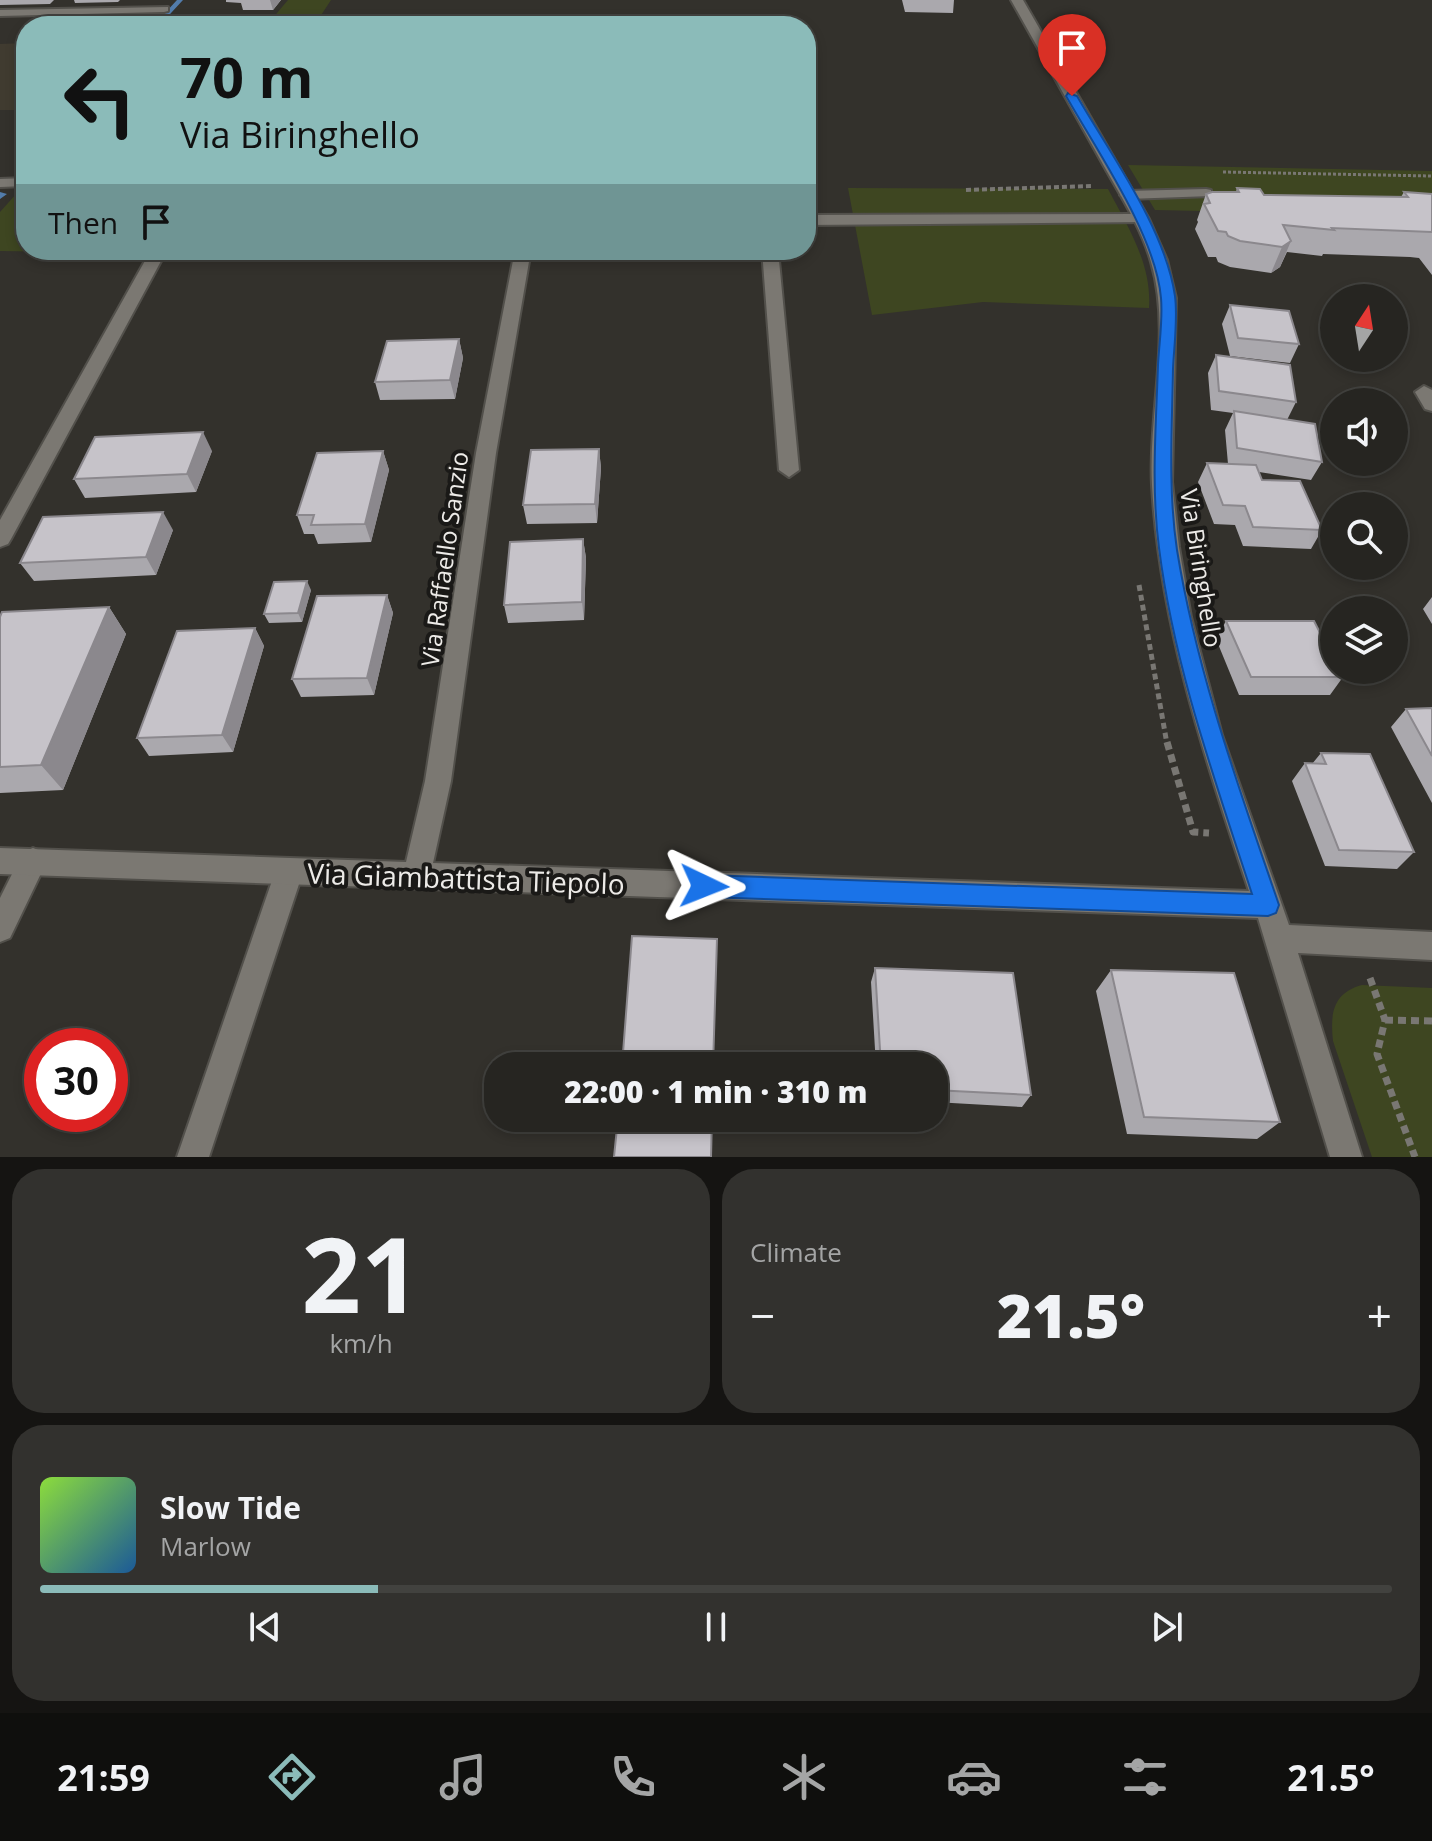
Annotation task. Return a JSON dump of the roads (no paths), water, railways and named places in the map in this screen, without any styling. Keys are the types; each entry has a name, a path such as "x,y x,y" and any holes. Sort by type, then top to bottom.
{"street":[{"name":"Via Biringhello","path":"1017,0 1141,219 1159,260 1168,298 1162,482 1168,547 1180,617 1210,735 1279,938 1346,1157"},
{"path":"0,13 164,9"},
{"path":"1127,195 1206,193"},
{"path":"816,220 1141,219"},
{"path":"0,539 153,260"},
{"name":"Via Raffaello Sanzio","path":"417,876 438,781 486,453 521,260"},
{"path":"771,260 789,470"},
{"name":"Via Giambattista Tiepolo","path":"0,861 1268,905"},
{"path":"0,928 33,861"},
{"path":"193,1157 289,872"},
{"path":"1279,938 1432,946"}],"waterway":[{"path":"165,16 180,0"},
{"path":"0,197 3,194"}]}
